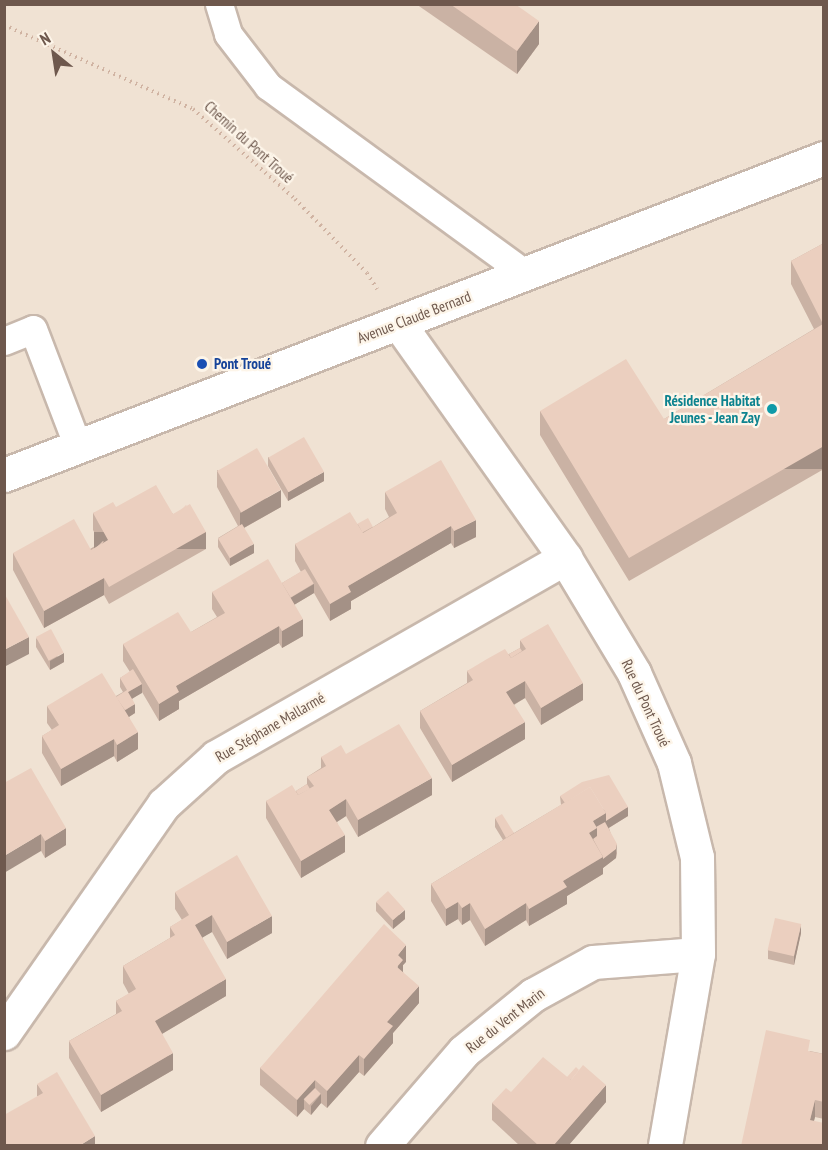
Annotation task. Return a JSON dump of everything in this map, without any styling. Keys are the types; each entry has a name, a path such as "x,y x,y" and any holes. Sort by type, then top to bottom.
{"street":[{"name":"Avenue Claude Bernard","path":"4,475 824,158"},
{"name":"Rue du Pont Troué","path":"399,324 565,558 634,673 674,763 697,857 698,954 664,1146"},
{"name":"Rue Stéphane Mallarmé","path":"4,1033 164,804 216,757 565,558"},
{"name":"Rue du Vent Marin","path":"382,1146 464,1051 533,995 593,962 698,954"}],"lane":[{"path":"219,4 228,34 268,86 526,274"},
{"path":"4,340 33,330 78,447"}],"path":[{"name":"Chemin du Pont Troué","path":"4,25 193,108 295,199 367,273 399,324"}],"shaded area":[{"path":"5,5 823,5 823,1145 5,1145"}],"building":[{"path":"450,4 515,4 539,21 517,51"},
{"name":"Résidence Habitat Jeunes - Jean Zay","path":"824,243 824,446 629,558 540,411 626,359 664,419 823,324 791,261"},
{"path":"304,437 324,472 288,492 268,458"},
{"path":"257,448 281,490 241,513 217,471"},
{"path":"441,460 476,520 454,531 451,526 348,586 351,592 330,604 295,544 350,512 363,533 397,513 385,492"},
{"path":"156,485 173,514 190,504 206,532 109,587 104,578 44,611 13,553 74,519 91,550 108,540 93,513 113,502 116,507"},
{"path":"368,518 373,527 362,533 358,524"},
{"path":"242,524 254,544 230,558 218,538"},
{"path":"268,559 303,619 282,631 279,626 176,686 179,692 159,704 123,644 178,612 191,632 225,613 212,592"},
{"path":"305,569 314,584 291,597 282,583"},
{"path":"4,593 29,637 4,650"},
{"path":"548,624 583,683 541,708 525,681 506,692 525,722 452,765 420,711 473,680 467,671 487,659 505,649 511,658 526,649 520,640"},
{"path":"51,629 64,653 49,661 36,637"},
{"path":"520,648 522,651 511,658 509,654"},
{"path":"133,669 142,684 128,692 135,704 125,710 116,697 127,690 120,678"},
{"path":"102,673 138,732 117,745 114,739 61,769 42,736 59,725 47,706"},
{"path":"399,724 432,778 358,820 346,799 329,810 345,835 301,861 266,801 292,785 298,795 314,786 307,777 326,766 321,757 341,745 346,754"},
{"path":"31,768 66,828 45,841 41,834 4,856 4,783"},
{"path":"609,775 628,807 606,821 606,813 590,787 565,803 560,796 582,782"},
{"path":"307,784 310,789 298,795 296,791"},
{"path":"590,787 606,813 593,821 597,828 589,833 603,857 563,881 567,887 529,909 526,903 485,929 470,903 462,908 458,902 446,909 431,884"},
{"path":"502,814 514,833 506,838 495,818"},
{"path":"605,822 617,844 616,849 603,859 593,839 597,836 596,827"},
{"path":"237,855 272,916 227,942 212,915 195,925 226,979 155,1021 173,1053 101,1095 69,1041 122,1011 116,1001 136,989 123,966 175,935 170,927 189,915 175,892"},
{"path":"388,891 405,910 393,920 376,902"},
{"path":"775,918 801,924 794,956 768,950"},
{"path":"384,924 406,945 398,955 403,960 397,967 419,986 387,1022 393,1026 364,1059 359,1055 327,1091 315,1080 297,1100 260,1068"},
{"path":"766,1030 810,1040 808,1051 824,1054 824,1102 815,1100 810,1120 824,1123 824,1146 741,1146"},
{"path":"543,1057 571,1080 583,1065 606,1085 553,1146 539,1146 492,1103 506,1088 511,1092"},
{"path":"576,1067 579,1070 571,1080 567,1077"},
{"path":"57,1072 95,1136 79,1146 4,1146 4,1115 43,1093 37,1084"},
{"path":"315,1088 321,1094 309,1105 304,1099"}],"place":[{"name":"Pont Troué","path":"202,364"},
{"name":"Résidence Habitat Jeunes - Jean Zay","path":"772,409"}]}
